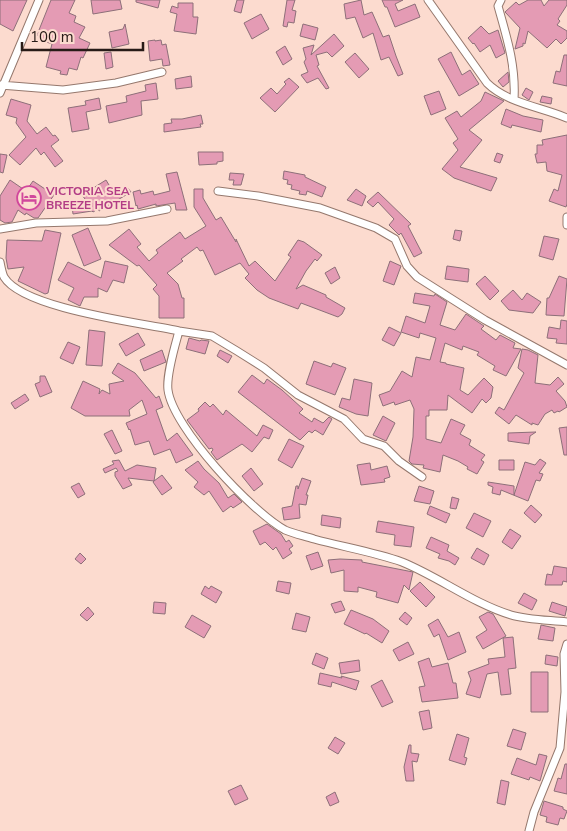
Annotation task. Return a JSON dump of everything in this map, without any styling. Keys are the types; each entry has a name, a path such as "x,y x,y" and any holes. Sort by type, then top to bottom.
{"street":[{"path":"0,93 38,0"},
{"path":"428,0 492,88 514,99 567,118"},
{"path":"501,0 498,6 514,71 514,99"},
{"path":"2,85 63,90 116,83 162,72"},
{"path":"218,191 258,196 320,208 376,228 395,238 407,266 417,276 485,320 567,365"},
{"path":"0,229 36,223 107,220 167,209"},
{"path":"567,217 567,225"},
{"path":"0,262 5,278 16,288 29,296 69,310 212,336 264,368 298,394 344,419 363,439 384,446 398,461 422,476"},
{"path":"179,331 173,351 167,388 174,408 207,458 263,515 287,531 400,562 431,575 483,603 511,615 567,624"},
{"path":"529,831 534,812 560,748 565,692 564,654 567,644"}],"building":[{"path":"0,0 27,0 13,31 0,24"},
{"path":"51,0 75,0 69,13 76,16 74,22 85,27 79,38 90,43 83,58 81,57 77,70 69,68 67,75 60,74 61,71 46,67 52,44 41,40 42,38 37,35"},
{"path":"91,0 120,0 122,9 93,14"},
{"path":"136,0 160,0 158,8 136,2"},
{"path":"237,0 244,0 241,13 234,11"},
{"path":"287,0 295,0 292,10 296,11 294,23 288,22 287,27 283,26"},
{"path":"361,0 364,15 372,12 383,37 389,35 403,74 398,76 389,57 381,60 373,33 363,38 355,17 346,19 344,4"},
{"path":"382,0 403,0 395,4 398,11 415,4 420,17 395,27"},
{"path":"528,0 541,0 544,6 549,0 567,0 567,5 558,19 560,21 557,25 567,31 567,38 561,44 556,39 547,48 528,31 525,44 523,43 523,46 515,49 520,28 505,12 516,2 519,5"},
{"path":"178,3 193,3 193,17 198,17 196,34 174,31 177,14 170,12 172,6 178,8"},
{"path":"261,14 269,29 252,39 244,23"},
{"path":"125,24 129,44 112,48 109,32 123,29"},
{"path":"303,24 318,28 315,40 300,36"},
{"path":"481,26 489,34 498,30 505,53 496,58 490,45 480,52 468,38"},
{"path":"334,34 344,46 332,57 327,52 316,55 319,65 317,66 329,88 326,89 318,78 307,83 301,75 308,72 304,62 306,59 303,48 314,45 311,55"},
{"path":"161,40 162,45 166,44 170,65 163,66 162,59 150,61 148,41"},
{"path":"285,46 292,59 283,65 276,52"},
{"path":"111,52 113,67 106,69 104,53"},
{"path":"451,52 462,75 470,70 479,84 459,96 438,59"},
{"path":"355,53 369,69 359,78 345,62"},
{"path":"564,55 567,55 567,86 553,83 556,71 560,72"},
{"path":"508,72 509,82 503,87 498,81"},
{"path":"191,76 192,87 176,89 175,79"},
{"path":"289,78 299,87 275,112 260,98 271,88 277,94 286,84 284,82"},
{"path":"156,83 158,99 141,101 142,115 109,123 106,106 127,102 126,96 146,91 145,85"},
{"path":"526,88 533,92 529,100 522,95"},
{"path":"439,91 446,109 431,115 424,96"},
{"path":"485,92 504,101 469,130 482,140 460,167 497,178 491,191 454,178 442,169 458,150 453,143 458,139 445,118 457,111 461,117 481,101"},
{"path":"542,96 552,98 551,104 540,102"},
{"path":"99,98 101,109 86,112 89,129 72,132 68,108 86,105 85,101"},
{"path":"11,99 31,105 27,121 37,134 46,127 59,140 51,146 63,161 55,167 44,152 41,155 36,148 20,165 9,155 26,137 16,123 17,118 6,115"},
{"path":"506,109 523,116 543,120 541,132 512,125 511,128 501,124"},
{"path":"201,115 203,124 200,124 201,127 164,132 164,124 172,123 171,119"},
{"path":"567,135 566,207 549,201 554,189 558,191 562,175 547,171 546,162 537,163 535,154 537,154 537,145 543,145 542,140"},
{"path":"198,152 223,152 223,161 217,162 217,164 199,165"},
{"path":"497,153 503,155 500,163 494,161"},
{"path":"0,154 7,155 3,173 0,172"},
{"path":"284,171 305,175 305,177 326,187 322,197 307,191 306,195 299,194 300,191 291,189 292,185 287,184 288,180 283,179"},
{"path":"177,172 187,210 176,210 175,203 156,206 156,204 138,209 133,192 140,190 141,194 153,191 154,195 170,191 166,174"},
{"path":"230,173 244,174 241,185 233,185 234,180 229,180"},
{"path":"10,180 26,191 33,181 54,195 38,218 34,218 26,213 25,215 18,210 12,222 5,223 0,220 0,196"},
{"path":"106,180 115,195 127,187 131,192 99,211 98,209 93,212 73,214 72,206 88,203 82,195"},
{"path":"194,189 203,189 203,198 216,220 221,217 236,242 236,239 249,266 255,261 275,281 291,257 288,255 298,240 322,255 317,261 315,259 296,289 303,285 326,295 326,297 345,308 342,314 338,317 301,303 298,309 269,298 257,290 245,278 249,274 240,263 215,275 203,250 200,251 197,247 167,273 178,284 182,298 184,298 184,318 159,318 159,296 153,289 157,285 139,265 137,266 109,245 129,229 141,244 137,247 149,261 158,253 156,250 180,232 185,239 206,226 194,207"},
{"path":"356,189 366,196 362,206 347,200"},
{"path":"378,192 411,224 408,226 422,253 414,257 401,233 399,235 389,225 394,219 378,202 373,207 367,202"},
{"path":"88,228 101,259 84,266 72,235"},
{"path":"45,230 61,233 48,293 45,294 18,281 24,267 8,269 6,258 7,240 42,241"},
{"path":"455,230 462,231 460,241 453,239"},
{"path":"544,236 559,239 553,260 539,256"},
{"path":"105,261 128,266 124,283 113,280 107,292 98,288 98,297 84,297 80,306 68,300 74,288 58,280 68,262 101,278"},
{"path":"390,261 401,266 394,285 383,281"},
{"path":"447,266 469,269 468,282 445,279"},
{"path":"335,267 340,278 331,284 325,273"},
{"path":"485,276 499,291 490,300 476,284"},
{"path":"559,276 567,279 564,316 546,315 547,298 549,298"},
{"path":"513,290 522,300 527,293 541,302 533,313 509,310 501,301"},
{"path":"415,293 434,296 435,294 447,302 440,325 455,330 466,314 484,326 481,329 496,340 500,335 515,343 513,348 521,349 506,376 493,370 495,366 477,355 479,352 463,346 462,350 445,343 440,362 464,368 460,390 468,395 484,378 493,387 491,398 486,403 482,399 472,413 448,395 447,410 429,410 429,416 426,416 426,439 441,443 451,419 465,425 460,434 471,440 469,445 485,455 481,460 484,462 477,474 467,469 468,467 458,461 443,455 440,472 423,468 424,465 412,464 409,461 413,437 414,409 410,400 395,405 394,402 383,406 379,395 390,391 402,371 412,377 416,357 430,360 436,338 420,333 419,338 401,332 406,316 425,323 430,306 413,303"},
{"path":"561,320 567,321 567,344 556,343 557,339 547,338 549,327 560,329"},
{"path":"389,327 401,333 394,346 382,340"},
{"path":"89,330 105,332 102,366 86,365"},
{"path":"138,333 145,345 126,356 119,344"},
{"path":"189,338 209,341 205,354 186,349"},
{"path":"68,342 80,347 73,364 60,358"},
{"path":"522,349 538,355 535,383 550,385 558,377 564,384 556,391 565,401 567,407 559,412 554,413 552,410 545,414 538,425 532,423 532,425 516,415 509,424 495,413 499,407 504,410 524,373 518,368"},
{"path":"162,350 166,362 144,371 140,360"},
{"path":"220,350 232,356 228,363 217,356"},
{"path":"314,361 331,367 333,363 346,368 335,395 306,384"},
{"path":"118,363 135,373 156,398 159,396 163,407 156,410 167,441 177,433 193,455 176,463 170,449 154,455 149,441 135,445 126,423 147,414 142,400 129,410 130,416 85,416 71,408 83,381 100,389 99,394 102,390 110,394 109,384 124,381 112,373"},
{"path":"252,375 264,384 267,379 282,390 303,409 299,413 312,422 314,418 323,423 329,417 332,419 323,435 315,430 312,433 309,431 300,440 238,392"},
{"path":"40,376 45,376 52,392 40,397 35,384 40,382"},
{"path":"354,379 372,383 368,416 356,414 339,407 342,398 350,400"},
{"path":"25,394 29,400 15,409 11,403"},
{"path":"205,402 210,407 213,404 223,415 226,410 257,436 263,425 273,430 269,439 264,437 252,452 242,444 217,460 211,452 212,448 209,449 187,420 199,411 198,409"},
{"path":"383,416 395,423 386,441 373,435"},
{"path":"567,427 567,455 564,455 559,428"},
{"path":"112,430 122,451 115,454 104,434"},
{"path":"536,432 530,436 529,444 508,441 508,433"},
{"path":"289,439 304,446 292,468 278,460"},
{"path":"540,459 546,463 539,473 543,474 540,481 536,480 528,501 501,490 500,495 492,493 493,487 488,485 488,482 514,486 514,495 525,462 535,465"},
{"path":"119,460 125,471 137,465 156,468 154,481 128,478 132,485 123,489 115,476 115,472 118,471 116,468 105,473 103,469 114,464 112,461"},
{"path":"499,460 514,460 514,470 499,470"},
{"path":"198,461 219,483 228,498 234,494 242,502 233,508 231,506 223,512 209,491 204,495 194,487 198,482 185,470"},
{"path":"370,463 371,470 387,466 390,477 384,479 385,482 361,485 357,465"},
{"path":"251,468 263,484 254,491 242,476"},
{"path":"162,475 172,488 162,495 153,482"},
{"path":"302,478 311,481 306,495 308,495 306,505 299,504 300,518 284,520 282,508 292,506 296,486 298,486 298,489"},
{"path":"79,483 85,494 78,498 71,487"},
{"path":"419,486 434,491 430,504 414,501"},
{"path":"452,497 459,499 456,509 450,508"},
{"path":"531,505 542,515 535,523 524,513"},
{"path":"430,506 450,514 446,523 427,514"},
{"path":"474,513 491,521 483,537 466,528"},
{"path":"322,515 341,518 340,528 321,525"},
{"path":"378,521 414,527 411,547 394,545 395,535 376,532"},
{"path":"267,524 281,534 286,542 289,540 293,546 289,549 292,553 283,559 276,547 273,550 265,542 260,545 253,531"},
{"path":"510,529 521,536 512,549 502,542"},
{"path":"431,537 449,545 447,551 459,558 455,565 438,558 440,554 426,548"},
{"path":"477,548 489,555 484,565 471,558"},
{"path":"318,552 323,566 311,570 306,556"},
{"path":"80,553 86,559 81,564 75,559"},
{"path":"328,560 362,560 362,562 413,572 409,590 404,585 398,603 376,597 377,592 358,587 358,592 344,591 344,570 331,573"},
{"path":"554,566 567,568 567,582 563,581 562,585 545,585 547,574 552,575"},
{"path":"278,581 291,583 289,594 276,591"},
{"path":"420,582 435,597 426,607 410,591"},
{"path":"205,586 209,589 211,586 222,592 216,603 201,594"},
{"path":"524,593 537,600 532,610 518,603"},
{"path":"341,601 345,610 335,613 331,604"},
{"path":"154,602 166,603 165,614 153,613"},
{"path":"552,602 567,607 565,616 549,611"},
{"path":"88,607 94,614 87,621 80,615"},
{"path":"351,610 373,619 389,631 382,643 366,633 344,624"},
{"path":"405,612 412,618 407,625 399,619"},
{"path":"488,612 493,614 506,636 483,649 476,637 487,630 479,617"},
{"path":"296,613 310,617 306,632 292,629"},
{"path":"192,615 211,626 204,638 185,627"},
{"path":"438,619 448,637 459,632 466,652 448,660 439,634 434,637 428,625"},
{"path":"541,625 555,628 553,641 538,639"},
{"path":"513,637 516,668 508,669 511,694 501,695 498,672 487,674 480,698 466,694 471,680 468,672 489,664 488,659 505,657 503,638"},
{"path":"408,642 414,654 399,661 393,650"},
{"path":"316,653 328,658 324,669 312,664"},
{"path":"546,655 558,657 557,666 545,664"},
{"path":"429,658 432,667 448,663 453,683 456,683 458,698 422,702 419,687 425,686 418,662"},
{"path":"359,660 360,671 341,674 339,663"},
{"path":"531,672 548,672 548,712 531,712"},
{"path":"320,673 359,681 356,690 332,682 331,687 318,684"},
{"path":"382,680 393,702 382,707 371,686"},
{"path":"429,710 432,728 423,730 419,712"},
{"path":"513,729 526,733 521,750 507,746"},
{"path":"457,734 469,738 464,757 467,758 465,765 449,760"},
{"path":"335,737 345,743 338,754 328,748"},
{"path":"409,745 411,745 411,753 419,754 417,762 412,761 414,781 406,781 404,767"},
{"path":"539,754 547,756 540,781 530,777 529,780 511,774 517,758 536,765"},
{"path":"565,764 567,764 567,794 554,791 558,778 561,779"},
{"path":"501,780 509,782 505,805 497,803"},
{"path":"241,785 248,799 235,805 228,791"},
{"path":"335,792 339,802 330,806 326,797"},
{"path":"544,801 563,807 567,811 564,819 560,818 558,825 546,822 547,817 540,815"}],"place":[{"name":"VICTORIA SEA BREEZE HOTEL","path":"29,198"}]}
